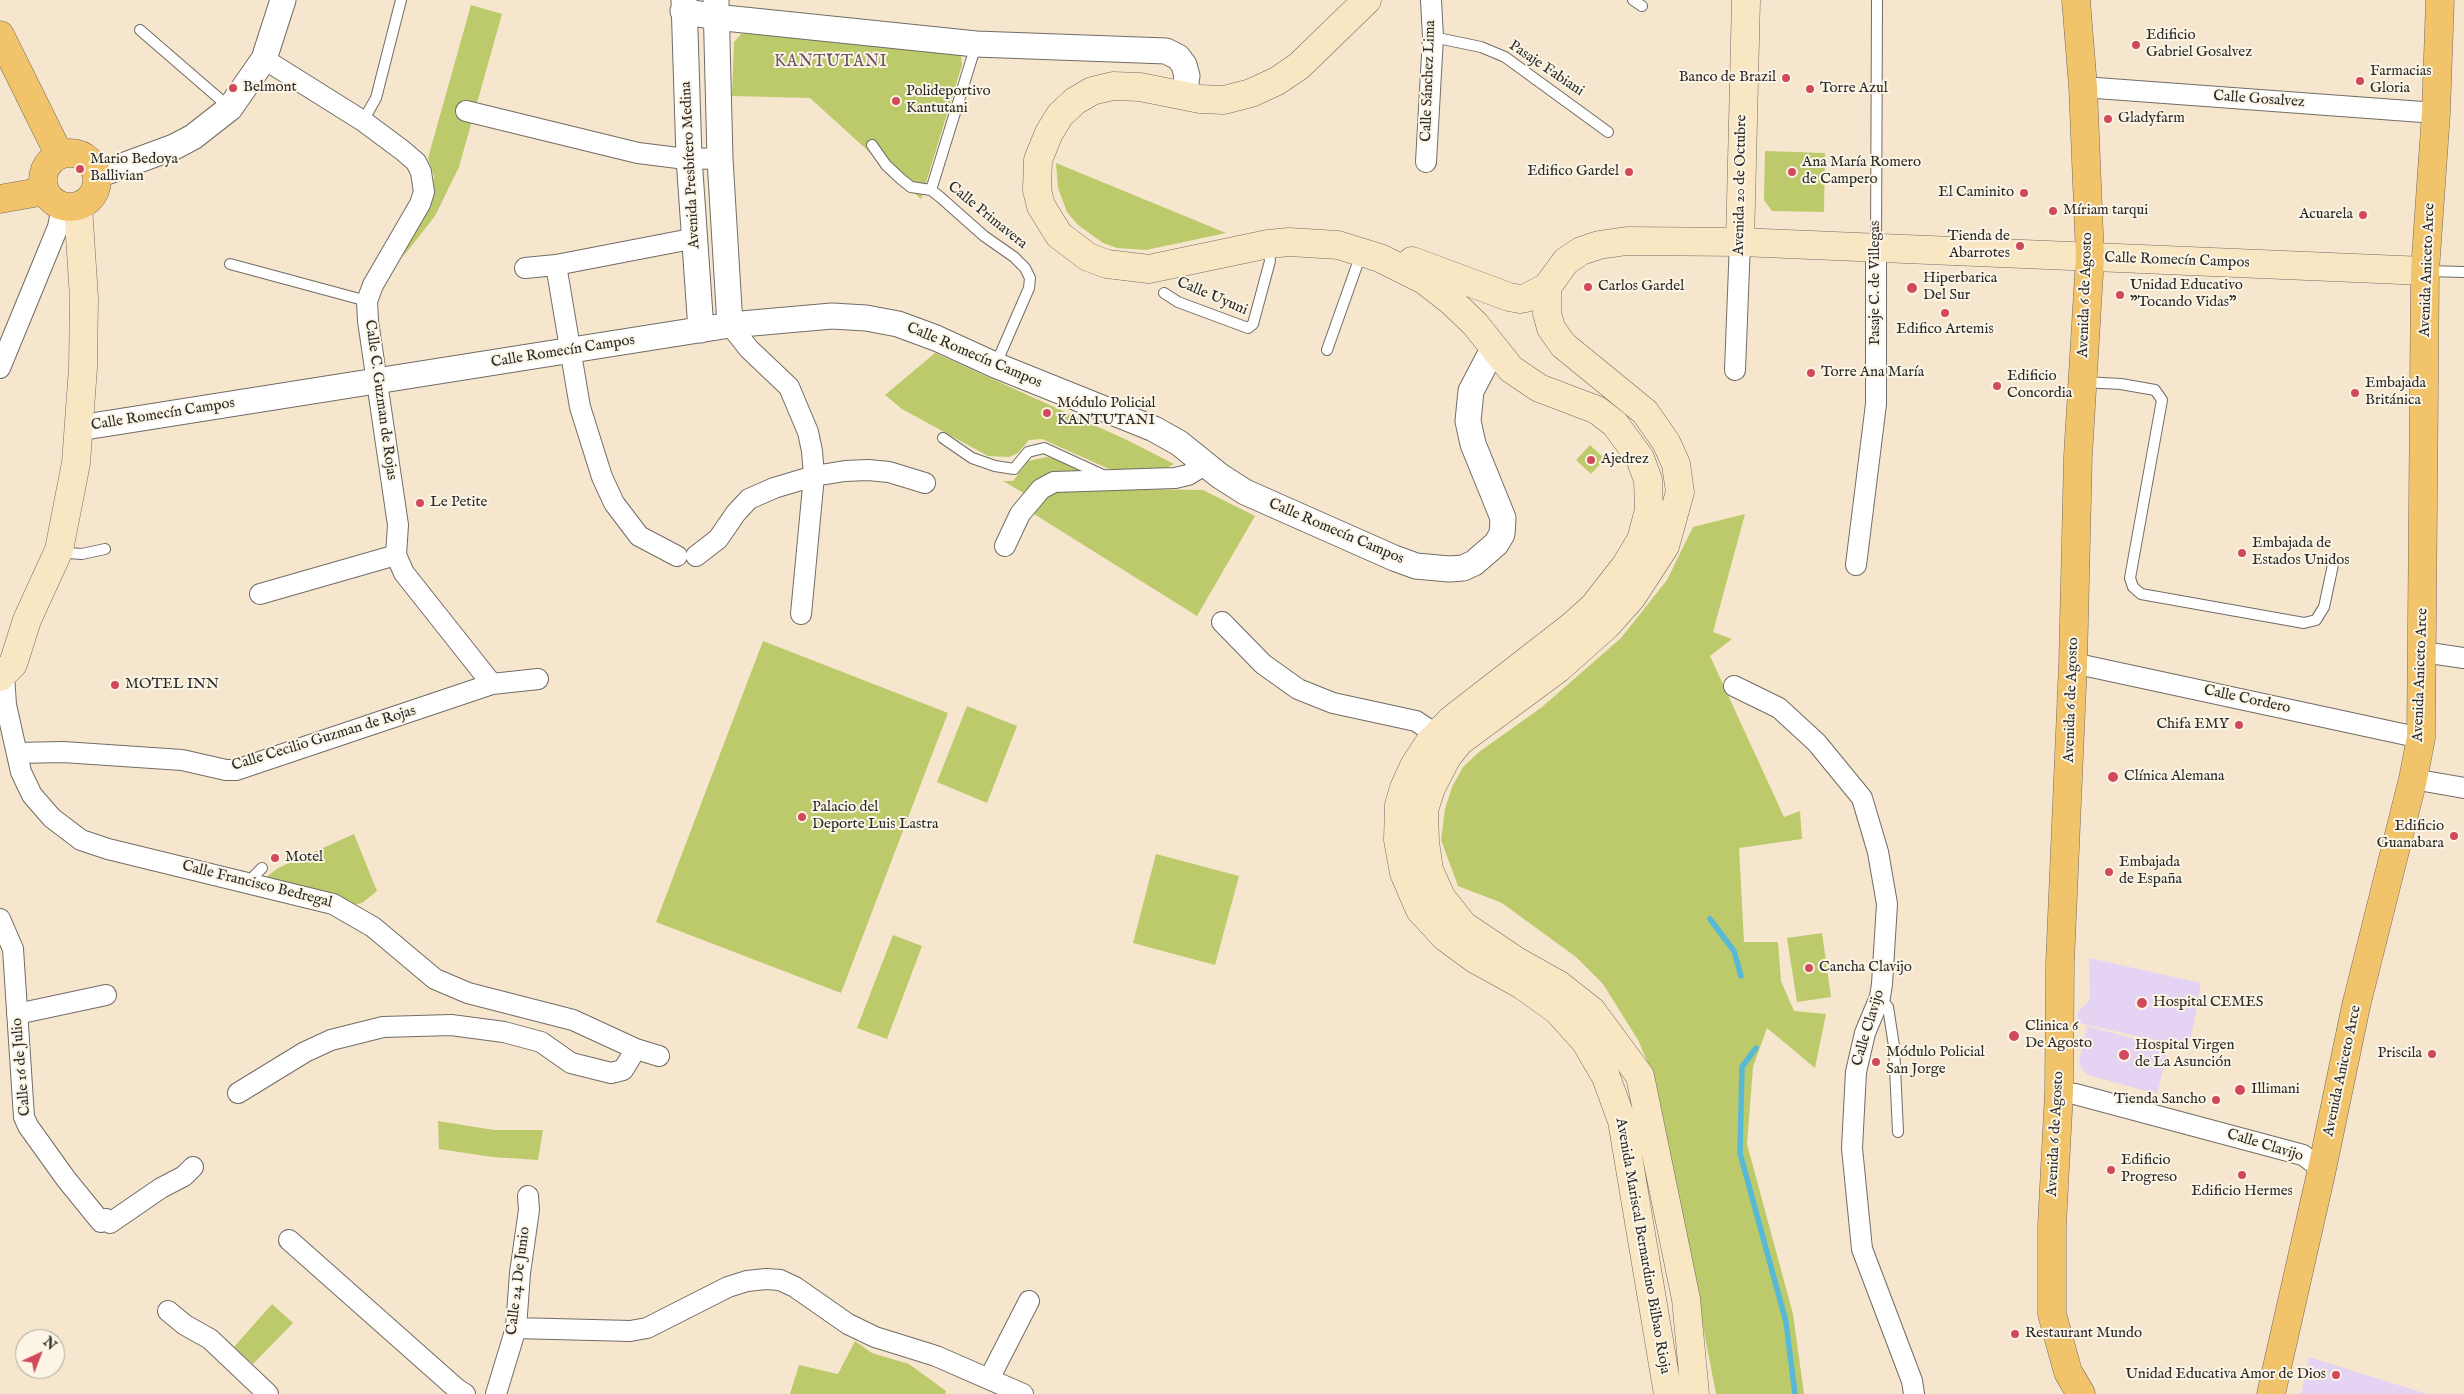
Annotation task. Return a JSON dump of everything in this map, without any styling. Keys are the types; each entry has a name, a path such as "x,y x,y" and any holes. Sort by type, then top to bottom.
{"main road":[{"name":"Avenida Mariscal Bernardino Bilbao Rioja","path":"1367,0 1299,66 1276,81 1251,93 1224,100 1200,99 1140,87 1113,86 1092,91 1075,101 1060,115 1049,133 1038,160 1036,176 1040,206 1059,235 1073,247 1094,259 1128,268 1156,267 1268,244 1311,242 1371,255 1413,261 1510,297 1526,298 1547,287 1566,261 1580,251 1599,245 1627,241 1740,242"},
{"name":"Avenida 20 de Octubre","path":"1740,242 1746,0"},
{"name":"Avenida 6 de Agosto","path":"2076,0 2083,87 2090,257 2078,456 2073,663 2060,963 2059,1092 2052,1225 2052,1314 2068,1372 2081,1394"},
{"name":"Avenida Aniceto Arce","path":"2271,1394 2322,1169 2356,1006 2413,779 2421,738 2425,271 2436,113 2440,0"},
{"path":"0,35 59,154"},
{"path":"0,198 62,201 92,198 98,184 98,175 95,168 84,155 76,153 59,154 46,166 43,174 62,201 84,298 84,368 79,428 69,506 59,550 27,620 13,664 2,676"},
{"name":"Calle Romecín Campos","path":"1740,242 2425,271"},
{"name":"Avenida Mariscal Bernardino Bilbao Rioja","path":"1371,255 1424,280 1451,301 1475,324 1493,349 1511,369 1539,388 1597,410 1616,424 1640,458 1648,480 1649,510 1641,540 1626,565 1594,606 1572,626 1451,720 1438,750 1431,788 1424,810 1425,842 1428,870 1441,897 1463,926 1518,962 1559,985 1592,1011 1640,1076 1686,1299 1696,1394"},
{"name":"Avenida Mariscal Bernardino Bilbao Rioja","path":"1547,287 1547,313 1551,328 1563,345 1645,412 1666,442 1676,464 1680,492 1665,546 1632,597 1607,626 1559,668 1460,741 1438,750 1414,766 1399,805 1398,840 1404,873 1420,910 1445,937 1475,959 1522,985 1557,1010 1585,1041 1606,1076 1622,1121 1668,1394"}],"street":[{"path":"98,175 174,147 193,137 230,108 264,59 283,0"},
{"name":"Calle Sánchez Lima","path":"1426,162 1433,37 1432,0"},
{"path":"684,6 976,44 1166,51 1178,57 1184,65 1187,76 1184,96"},
{"name":"Avenida Presbítero Medina","path":"684,6 689,158 701,330"},
{"name":"Avenida Presbítero Medina","path":"716,9 720,159 730,325"},
{"name":"Calle C. Guzman de Rojas","path":"264,59 363,121 416,162 424,180 424,192 420,204 373,285 368,301 368,321 398,524 396,555"},
{"name":"Calle Gosalvez","path":"2083,87 2436,113"},
{"path":"466,111 638,153 664,157 720,159"},
{"path":"0,368 58,226 62,201"},
{"path":"525,268 556,265 696,238"},
{"name":"Avenida 20 de Octubre","path":"1734,370 1740,242"},
{"name":"Pasaje C. de Villegas","path":"1856,566 1876,404 1876,248"},
{"path":"556,265 569,351 580,407 592,451 614,503 639,536 687,556 718,538 749,499 774,488 814,476 845,471 868,470 889,472 925,482"},
{"name":"Calle Romecín Campos","path":"79,428 730,325 832,316 866,318 898,324 936,338 995,365 1154,430 1179,443 1220,476 1252,495 1394,558 1434,570 1462,568 1486,553 1496,544 1502,534 1503,518 1473,444 1468,421 1471,391 1493,349"},
{"path":"730,325 749,349 789,387 808,432 814,476 801,614"},
{"path":"1005,546 1020,514 1042,489 1054,482 1175,478 1198,470 1203,463"},
{"path":"260,594 396,555 404,573 492,684"},
{"path":"1222,622 1264,664 1298,689 1333,703 1416,721 1428,729 1438,750"},
{"path":"2423,652 2464,658"},
{"name":"Calle Cordero","path":"2073,663 2421,738"},
{"name":"Calle Francisco Bedregal","path":"2,676 6,705 17,753 22,772 32,795 52,818 81,840 108,849 257,876 318,898 340,907 373,927 435,980 468,993 573,1020 636,1049 659,1056"},
{"name":"Calle Cecilio Guzman de Rojas","path":"17,753 63,752 182,760 226,770 236,770 492,684 538,679"},
{"name":"Calle Clavijo","path":"1734,686 1779,708 1817,743 1862,798 1878,852 1887,904 1880,997 1865,1033 1856,1072 1852,1148 1862,1249 1912,1381 1914,1394"},
{"path":"2413,779 2464,788"},
{"name":"Calle 16 de Julio","path":"0,919 13,949 22,1108 28,1126 66,1179 101,1222 106,1219 110,1223 161,1188 184,1176 193,1167"},
{"path":"17,1014 106,995"},
{"path":"238,1093 305,1052 331,1040 382,1027 451,1025 504,1032 541,1042 571,1064 611,1073 623,1070 636,1049"},
{"name":"Calle Clavijo","path":"2059,1092 2075,1094 2303,1155 2322,1169"},
{"name":"Calle 24 De Junio","path":"496,1394 516,1328 520,1274 529,1210 528,1196"},
{"path":"289,1240 457,1389 465,1394"},
{"path":"516,1328 630,1331 647,1328 728,1287 756,1280 780,1280 795,1287 848,1324 875,1336 936,1356 1023,1394"},
{"path":"989,1379 1029,1301"},
{"path":"168,1311 185,1325 210,1340 268,1394"}],"lane":[{"path":"363,121 376,98 401,0"},
{"name":"Pasaje C. de Villegas","path":"1876,248 1877,0"},
{"path":"140,30 230,108"},
{"name":"Pasaje Fabiani","path":"1433,37 1481,48 1504,57 1608,132"},
{"path":"931,190 976,44"},
{"name":"Calle Primavera","path":"872,145 886,165 906,183 917,190 931,190 984,236 1014,257 1025,268 1030,278 1026,300 995,365"},
{"name":"Calle Uyuni","path":"1164,293 1178,302 1248,328 1252,327 1270,261 1268,244"},
{"path":"1327,350 1358,268 1371,255"},
{"path":"230,264 368,301"},
{"name":"Calle Romecín Campos","path":"2425,271 2464,272"},
{"path":"2082,382 2121,384 2155,390 2162,400 2130,578 2133,588 2142,594 2304,624 2316,620 2324,607 2334,560"},
{"path":"943,438 972,458 995,466 1014,469 1028,452 1044,448 1115,481"},
{"path":"59,550 82,554 105,549"},
{"path":"1880,997 1888,1006 1894,1046 1898,1132"}],"shaded area":[{"name":"Hospital CEMES","path":"2089,958 2201,983 2189,1048 2079,1023 2077,1013 2090,1000"},
{"name":"Hospital Virgen de La Asunción","path":"2087,1026 2168,1048 2157,1094 2088,1075 2082,1069 2079,1062"},
{"name":"Unidad Educativa Amor de Dios","path":"2309,1357 2427,1394 2301,1394"}],"green space":[{"path":"471,5 502,14 459,167 435,216 402,258 431,195 434,177 428,158"},
{"path":"753,32 961,55 962,65 921,199 810,98 732,96 734,42 741,34"},
{"path":"1765,151 1825,153 1824,212 1772,211 1764,200"},
{"path":"1056,163 1226,233 1146,250 1117,248 1103,243 1078,225 1067,212 1058,188"},
{"path":"935,353 1127,440 1174,464 1165,469 1109,469 1042,439 1029,440 1018,453 1009,457 988,456 902,409 885,395"},
{"name":"Ajedrez","path":"1590,445 1605,459 1591,474 1576,460"},
{"path":"1047,457 1068,462 1093,474 1049,473 1035,483 1027,495 1003,481 1013,481 1028,461"},
{"path":"1061,488 1203,490 1255,516 1197,616 1034,514 1048,493"},
{"path":"1745,514 1713,632 1732,639 1710,656 1784,817 1800,811 1802,839 1739,848 1744,942 1778,942 1781,981 1794,1011 1826,1014 1815,1068 1767,1028 1753,1067 1747,1144 1793,1314 1804,1394 1716,1394 1656,1082 1638,1040 1603,984 1576,957 1502,903 1458,886 1441,840 1445,809 1452,787 1463,767 1479,752 1542,707 1621,638 1667,580 1693,527"},
{"name":"Palacio del Deporte Luis Lastra","path":"763,641 948,713 841,993 656,922"},
{"path":"967,706 1017,726 987,803 937,782"},
{"path":"354,834 377,891 362,903 354,905 265,878 278,868"},
{"path":"1156,854 1239,876 1215,965 1133,943"},
{"name":"Cancha Clavijo","path":"1822,933 1831,997 1797,1002 1787,938"},
{"path":"893,935 922,946 887,1039 857,1028"},
{"path":"438,1121 494,1130 543,1130 538,1160 492,1157 439,1149"},
{"path":"272,1304 293,1323 253,1364 234,1347"},
{"path":"855,1341 872,1353 909,1364 946,1391 945,1394 790,1394 799,1365 838,1374"}],"waterway":[{"path":"1710,919 1734,951 1741,976"},
{"path":"1756,1048 1742,1067 1740,1153 1786,1322 1795,1394"}],"place":[{"name":"Edificio Gabriel Gosalvez","path":"2136,45"},
{"name":"Banco de Brazil","path":"1786,78"},
{"name":"Farmacias Gloria","path":"2360,81"},
{"name":"Belmont","path":"233,88"},
{"name":"Torre Azul","path":"1810,89"},
{"name":"Polideportivo Kantutani","path":"896,101"},
{"name":"Gladyfarm","path":"2108,119"},
{"name":"Mario Bedoya Ballivian","path":"80,169"},
{"name":"Edifico Gardel","path":"1629,172"},
{"name":"Ana María Romero de Campero","path":"1792,172"},
{"name":"El Caminito","path":"2024,193"},
{"name":"Míriam tarqui","path":"2053,211"},
{"name":"Acuarela","path":"2363,215"},
{"name":"Tienda de Abarrotes","path":"2020,246"},
{"name":"Carlos Gardel","path":"1588,287"},
{"name":"Hiperbarica Del Sur","path":"1912,288"},
{"name":"Unidad Educativo \"Tocando Vidas\"","path":"2120,295"},
{"name":"Edifico Artemis","path":"1945,313"},
{"name":"Torre Ana María","path":"1811,373"},
{"name":"Edificio Concordia","path":"1997,386"},
{"name":"Embajada Británica","path":"2355,393"},
{"name":"Módulo Policial KANTUTANI","path":"1047,413"},
{"name":"Ajedrez","path":"1591,460"},
{"name":"Le Petite","path":"420,503"},
{"name":"Embajada de Estados Unidos","path":"2242,553"},
{"name":"MOTEL INN","path":"115,685"},
{"name":"Chifa EMY","path":"2239,725"},
{"name":"Clínica Alemana","path":"2113,777"},
{"name":"Palacio del Deporte Luis Lastra","path":"802,817"},
{"name":"Edificio Guanabara","path":"2454,836"},
{"name":"Motel","path":"275,858"},
{"name":"Embajada de España","path":"2109,872"},
{"name":"Cancha Clavijo","path":"1809,968"},
{"name":"Hospital CEMES","path":"2142,1003"},
{"name":"Clinica 6 De Agosto","path":"2014,1036"},
{"name":"Priscila","path":"2432,1054"},
{"name":"Hospital Virgen de La Asunción","path":"2124,1055"},
{"name":"Módulo Policial San Jorge","path":"1876,1062"},
{"name":"Illimani","path":"2240,1090"},
{"name":"Tienda Sancho","path":"2216,1100"},
{"name":"Edificio Progreso","path":"2111,1170"},
{"name":"Edificio Hermes","path":"2242,1175"},
{"name":"Restaurant Mundo","path":"2015,1334"},
{"name":"Unidad Educativa Amor de Dios","path":"2336,1375"}],"district":[{"name":"KANTUTANI","path":"831,63"}]}
